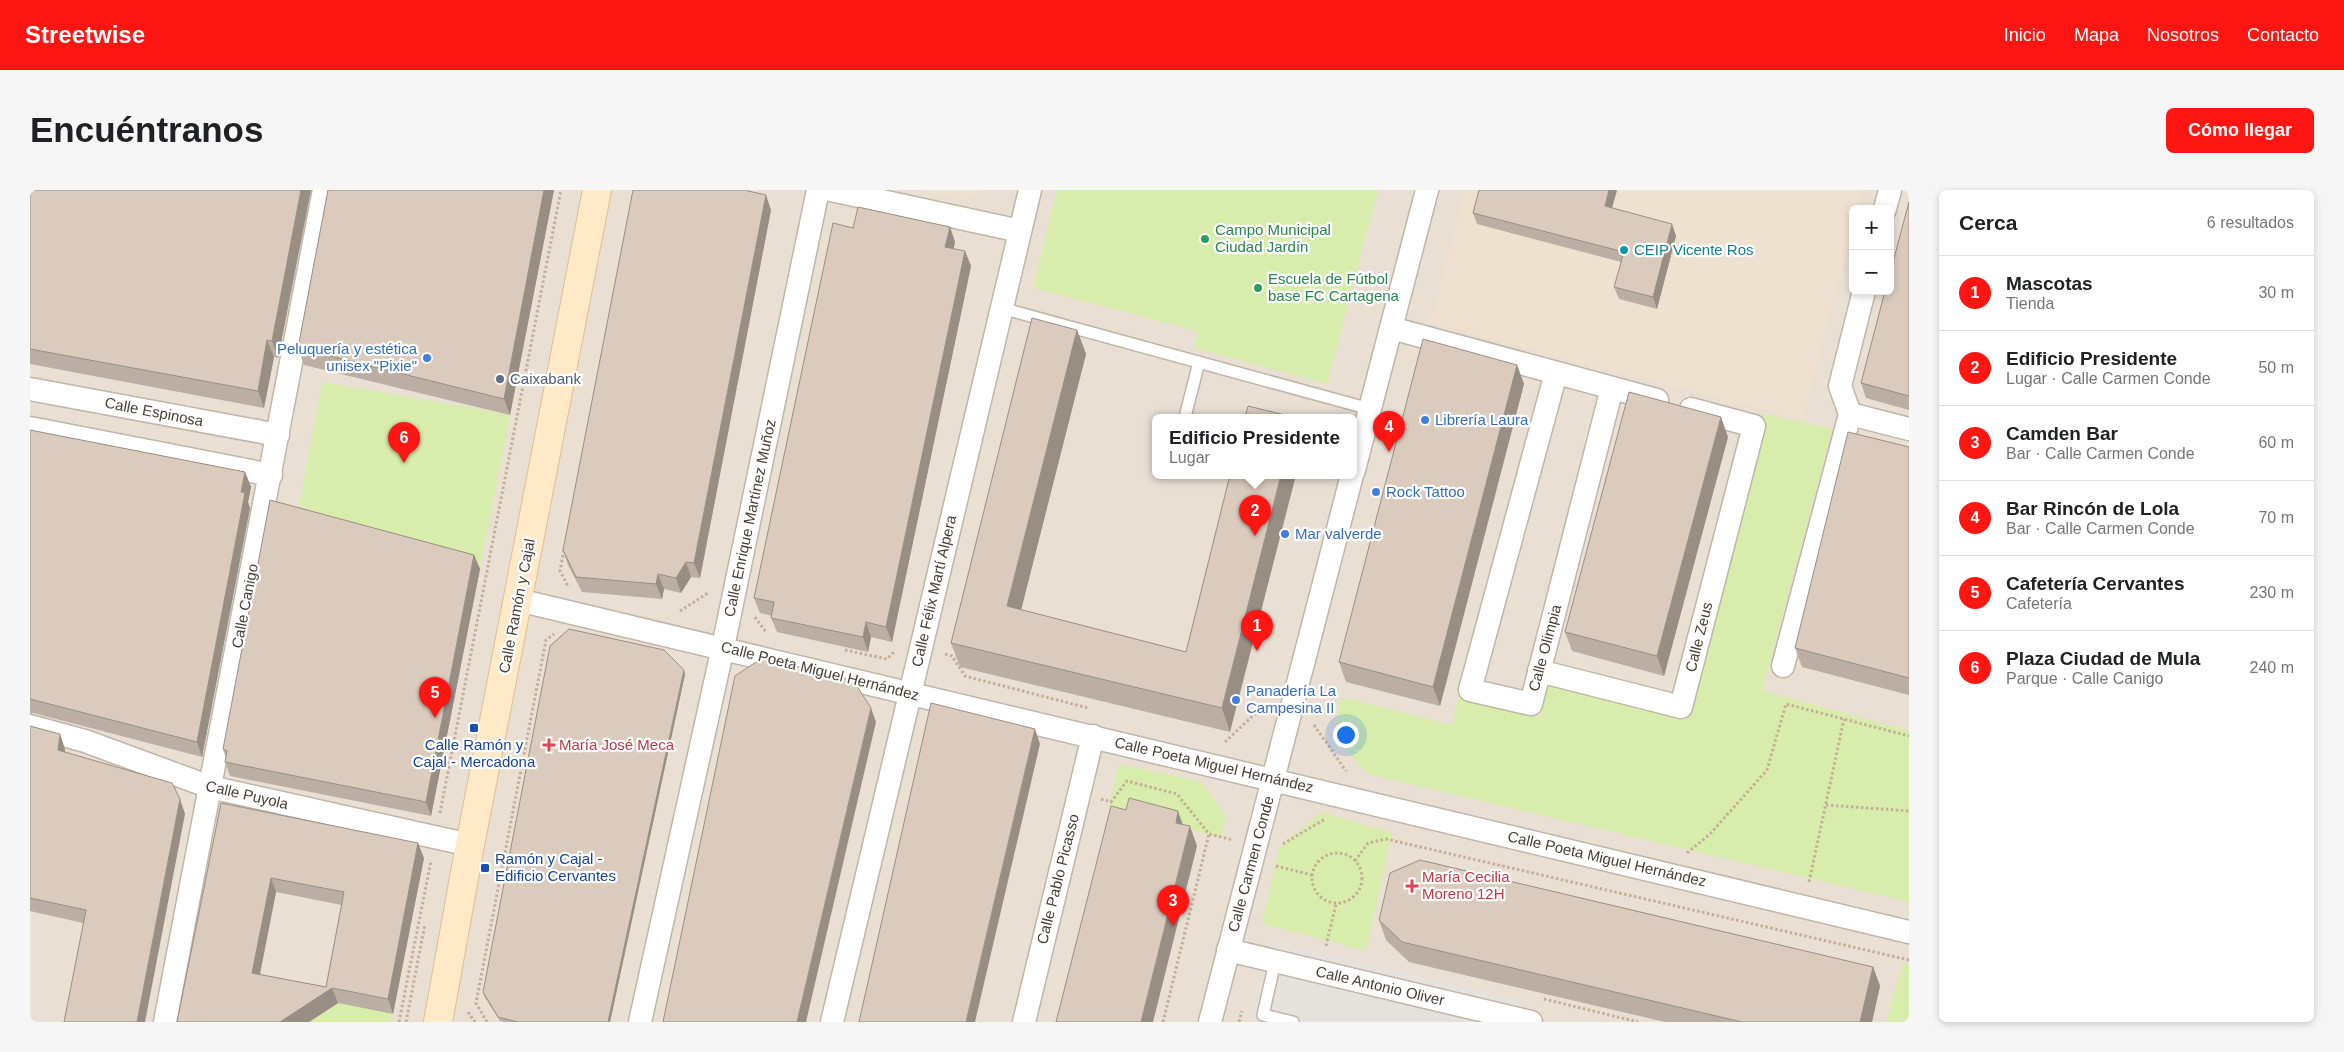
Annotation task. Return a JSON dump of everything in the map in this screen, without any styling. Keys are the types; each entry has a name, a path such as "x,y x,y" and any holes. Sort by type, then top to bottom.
{"main road":[{"name":"Calle Ramón y Cajal","path":"438,1022 470,845 598,190"}],"street":[{"name":"Calle Canigo","path":"165,1022 324,190"},
{"name":"Calle Enrique Martínez Muñoz","path":"640,1022 723,647 818,190"},
{"path":"831,190 1020,232"},
{"name":"Calle Félix Martí Alpera","path":"832,1022 1030,190"},
{"path":"1357,459 1427,190"},
{"path":"1886,205 1890,190"},
{"path":"1783,666 1850,414 1840,386 1863,295"},
{"path":"1391,328 1612,388"},
{"name":"Calle Olimpia","path":"1556,372 1470,690 1531,704 1612,388"},
{"name":"Calle Zeus","path":"1540,670 1681,707 1754,426 1612,388"},
{"name":"Calle Espinosa","path":"30,389 278,436"},
{"path":"1850,414 1909,429"},
{"path":"30,428 271,475"},
{"name":"Calle Carmen Conde","path":"1210,1022 1351,479"},
{"name":"Calle Poeta Miguel Hernández","path":"518,600 723,647 1909,932"},
{"name":"Calle Puyola","path":"30,726 85,741 210,787 470,845"},
{"name":"Calle Pablo Picasso","path":"1024,1022 1093,736"},
{"name":"Calle Antonio Oliver","path":"1228,950 1519,1021"}],"lane":[{"path":"1002,308 1370,409"},
{"path":"1186,414 1198,362"},
{"path":"1275,962 1263,1015 1293,1022"}],"path":[{"path":"400,1022 562,190"},
{"path":"673,610 682,612 714,589 735,590 750,596 748,608 767,634"},
{"path":"841,649 887,659 901,645 952,656 965,676 1090,708"},
{"path":"1695,856 1686,854 1710,834 1767,770 1786,704 1909,736"},
{"path":"1224,743 1260,708 1290,713 1311,720 1346,772"},
{"path":"1809,883 1844,719"},
{"path":"1079,794 1111,802 1127,781 1178,794 1209,834 1271,850 1268,864 1312,875"},
{"path":"1826,805 1909,811"},
{"path":"1164,1022 1209,834"},
{"path":"1354,861 1368,843 1386,839 1909,960"},
{"path":"1335,853 1344,855 1354,861 1360,868 1360,886 1351,899 1336,904 1320,897 1312,884 1314,867 1327,856 1335,853"},
{"path":"1800,881 1818,885"},
{"path":"1326,946 1336,904"}],"shaded area":[{"path":"30,190 1909,190 1909,1022 30,1022"},
{"path":"920,190 983,190 965,201"},
{"path":"1465,190 1862,190 1858,205 1849,205 1849,240 1802,420 1430,323"},
{"path":"1268,942 1523,1001 1518,1022 1263,1022 1251,1019"}],"green space":[{"name":"Campo Municipal Ciudad Jardín","path":"1057,190 1378,190 1327,384 1194,348 1198,331 1033,288"},
{"path":"322,382 510,415 480,569 298,511"},
{"path":"1763,414 1832,429 1762,691 1909,731 1909,902 1368,774 1334,736 1341,697 1452,725 1458,697 1540,717 1550,678 1685,712"},
{"path":"1119,764 1201,782 1226,817 1220,838 1108,808"},
{"path":"1321,812 1392,833 1366,951 1262,924 1279,848"},
{"path":"1903,962 1909,965 1909,1022 1886,1022"},
{"path":"338,1003 393,1014 391,1022 309,1022"}],"building":[{"path":"30,190 301,190 272,341 267,340 258,391 30,349"},
{"path":"328,190 544,190 504,399 298,348"},
{"path":"633,190 748,190 766,195 694,563 686,562 676,578 658,574 656,584 576,577 563,550"},
{"name":"CEIP Vicente Ros","path":"1479,190 1609,190 1605,206 1672,224 1653,297 1614,287 1624,252 1473,213"},
{"path":"1909,202 1909,396 1861,383 1884,295 1894,295 1894,258"},
{"path":"858,207 950,227 945,247 965,251 886,627 866,622 863,637 771,618 774,602 754,598 833,223 853,228"},
{"path":"1032,318 1077,330 1007,606 1186,652 1229,479 1280,479 1222,708 951,643"},
{"path":"1423,339 1517,365 1433,687 1339,662"},
{"path":"1629,392 1721,417 1657,656 1565,632"},
{"path":"1248,406 1281,414 1246,414"},
{"path":"30,430 245,472 241,492 245,493 197,742 30,699"},
{"path":"1848,432 1909,447 1909,678 1795,648"},
{"path":"270,500 474,555 426,802 225,762 227,751 223,749"},
{"path":"569,629 664,650 684,670 608,1022 518,1022 498,1017 483,992 550,646"},
{"path":"762,658 853,680 871,708 797,1022 663,1022 735,676"},
{"path":"931,703 1035,729 966,1022 859,1022"},
{"path":"30,726 60,734 58,750 172,783 180,799 137,1022 64,1022 86,910 30,898"},
{"path":"1129,798 1178,811 1176,823 1190,826 1141,1022 1056,1022 1111,806 1126,810"},
{"path":"221,803 418,843 388,999 332,988 280,1022 177,1022","holes":["271,878 344,892 326,987 252,973"]},
{"path":"1420,860 1873,967 1860,1022 1742,1022 1402,942 1379,920 1390,873"}],"place":[{"name":"Campo Municipal Ciudad Jardín","path":"1205,239"},
{"name":"CEIP Vicente Ros","path":"1624,250"},
{"name":"Escuela de Fútbol base FC Cartagena","path":"1258,288"},
{"name":"Peluquería y estética unisex \"Pixie\"","path":"427,358"},
{"name":"Caixabank","path":"500,379"},
{"name":"Librería Laura","path":"1425,420"},
{"name":"Bar Rincón de Lola","path":"1389,452"},
{"name":"Plaza Ciudad de Mula","path":"404,463"},
{"name":"Rock Tattoo","path":"1376,492"},
{"name":"Mar valverde","path":"1285,534"},
{"name":"Edificio Presidente","path":"1255,536"},
{"name":"Mascotas","path":"1257,651"},
{"name":"Panadería La Campesina II","path":"1236,700"},
{"name":"Cafetería Cervantes","path":"435,718"},
{"name":"Calle Ramón y Cajal - Mercadona","path":"474,728"},
{"name":"María José Meca","path":"549,745"},
{"name":"Ramón y Cajal - Edificio Cervantes","path":"485,868"},
{"name":"María Cecilia Moreno 12H","path":"1412,886"},
{"name":"Camden Bar","path":"1173,926"}]}
